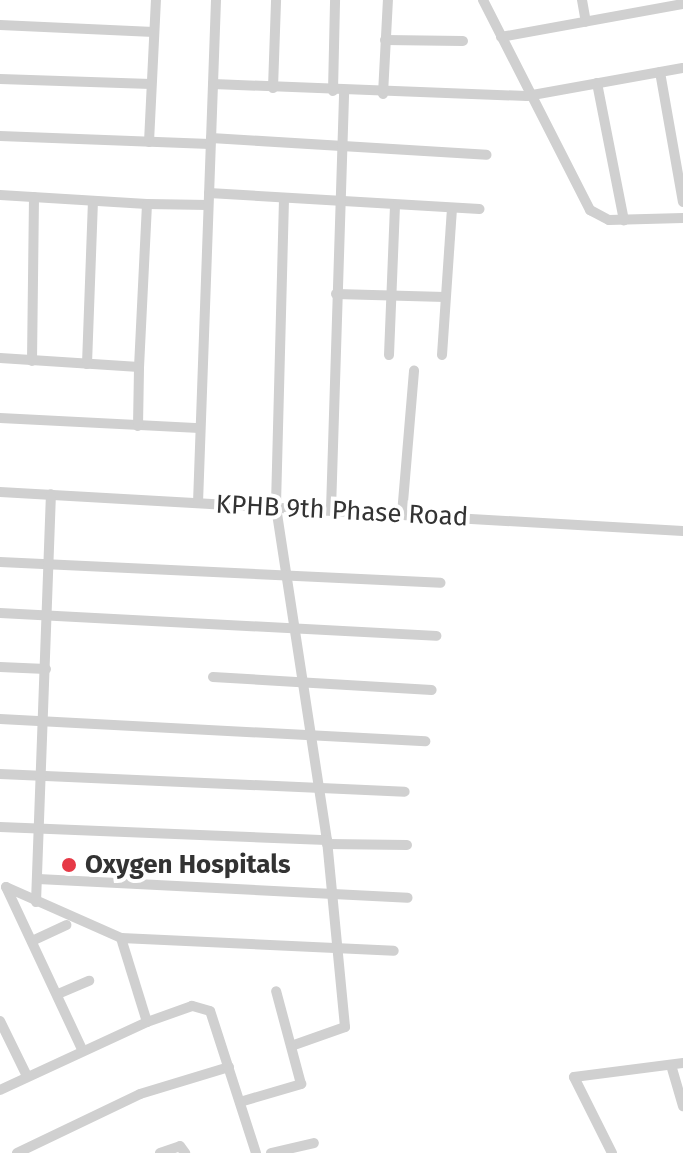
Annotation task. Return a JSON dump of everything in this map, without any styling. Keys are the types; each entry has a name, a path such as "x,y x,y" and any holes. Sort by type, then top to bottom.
{"street":[{"path":"149,142 156,0"},
{"path":"198,503 216,0"},
{"path":"273,88 276,0"},
{"path":"331,510 341,147 335,0"},
{"path":"383,94 388,0"},
{"path":"483,0 527,96 590,210 624,220 683,218"},
{"path":"582,0 586,22"},
{"path":"501,37 683,4"},
{"path":"0,25 154,32"},
{"path":"385,40 463,41"},
{"path":"213,84 383,94 527,96 683,68"},
{"path":"660,72 683,202"},
{"path":"0,79 151,84"},
{"path":"597,83 624,220"},
{"path":"0,136 149,142 210,141 486,155"},
{"path":"0,195 147,204 208,199 284,199 480,209"},
{"path":"32,361 34,197"},
{"path":"284,199 276,507 299,683 327,842 345,1027 291,1046"},
{"path":"87,364 93,201"},
{"path":"138,426 147,204"},
{"path":"389,355 395,206"},
{"path":"442,355 452,208"},
{"path":"336,294 445,297"},
{"path":"0,358 139,367"},
{"path":"402,514 414,370"},
{"path":"0,418 200,428"},
{"name":"KPHB 9th Phase Road","path":"0,492 683,531"},
{"path":"36,902 51,494"},
{"path":"0,562 441,583"},
{"path":"0,613 436,636"},
{"path":"0,667 46,669"},
{"path":"213,677 432,690"},
{"path":"0,719 308,732 425,741"},
{"path":"0,774 405,792"},
{"path":"0,827 407,845"},
{"path":"38,879 408,898"},
{"path":"3,886 121,938 394,951"},
{"path":"3,886 82,1049"},
{"path":"32,941 66,925"},
{"path":"121,938 147,1022"},
{"path":"58,994 89,981"},
{"path":"240,1102 301,1084 276,991"},
{"path":"0,1090 82,1049 147,1022 206,1007 256,1153"},
{"path":"0,1023 27,1076"},
{"path":"612,1153 574,1077 683,1063"},
{"path":"671,1065 683,1106"},
{"path":"17,1153 140,1094 229,1067"},
{"path":"271,1153 314,1143"},
{"path":"160,1153 180,1146 185,1153"}],"place":[{"name":"Oxygen Hospitals","path":"69,865"}]}
